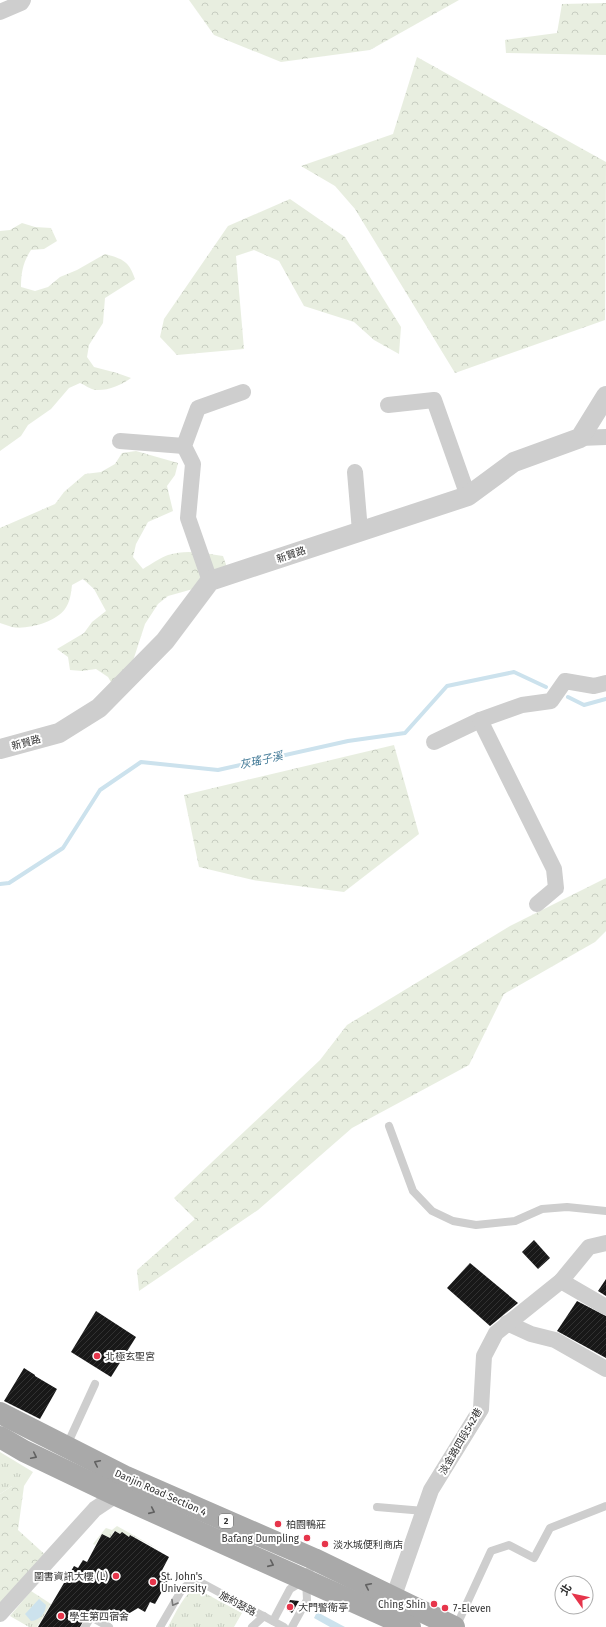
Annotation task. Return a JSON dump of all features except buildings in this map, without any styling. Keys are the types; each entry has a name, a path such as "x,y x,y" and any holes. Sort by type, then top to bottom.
{"main road":[{"name":"Danjin Road Section 4","path":"0,1414 66,1448 120,1486 306,1580 455,1627"},
{"name":"Danjin Road Section 4","path":"0,1437 24,1451 314,1559 390,1607 410,1627"}],"street":[{"path":"0,12 22,3 23,0"},
{"path":"210,581 188,518 193,464 184,446 198,408 243,392"},
{"path":"580,438 606,396"},
{"path":"388,405 434,400 468,496"},
{"path":"580,438 606,437"},
{"name":"新賢路","path":"0,749 60,733 99,708 165,641 210,581 468,496 514,462 580,438"},
{"path":"120,441 184,446"},
{"path":"355,472 360,531"},
{"path":"434,742 480,720 522,704 551,700 565,681 594,686 606,684"},
{"path":"480,720 554,869 556,888 537,904"},
{"name":"淡金路四段542巷","path":"390,1607 431,1490 481,1409 484,1356 496,1333 561,1281 589,1246 606,1242"},
{"path":"561,1281 606,1307"},
{"path":"507,1323 531,1334 555,1340 606,1369"},
{"path":"0,1614 95,1509 120,1486"}],"lane":[{"path":"389,1126 413,1191 432,1211 453,1221 476,1225 515,1221 542,1209 567,1207 606,1211"},
{"path":"66,1448 95,1384"},
{"path":"455,1627 491,1551 509,1545 534,1558 550,1528 606,1506"},
{"path":"377,1507 424,1511"},
{"path":"292,1627 307,1600 306,1580 314,1559"},
{"path":"273,1621 290,1589 306,1580"},
{"name":"施約瑟路","path":"160,1627 181,1591 191,1582 200,1582 284,1627"},
{"path":"252,1627 264,1616"},
{"path":"85,1627 91,1617 109,1627"}],"green space":[{"path":"189,0 459,0 370,50 281,62 214,35"},
{"path":"606,3 606,55 506,53 505,40 557,33 562,4"},
{"path":"417,57 606,162 605,320 455,373 355,209 335,186 301,166 393,134"},
{"path":"290,199 345,237 401,327 399,354 374,340 354,322 304,306 279,261 254,250 236,256 244,349 177,355 160,337 164,319 228,226"},
{"path":"22,223 35,227 51,228 57,241 44,249 31,250 23,268 21,287 35,291 48,287 60,277 77,270 105,254 121,259 128,264 135,279 105,298 103,323 89,345 87,357 94,367 131,378 119,385 105,390 91,389 80,383 69,388 51,409 28,425 21,436 0,451 0,231 10,230"},
{"path":"136,451 178,463 175,475 167,486 173,511 148,522 136,544 133,557 143,569 159,559 175,553 202,553 223,556 228,570 193,589 168,596 158,604 145,624 131,667 115,689 108,677 96,669 82,671 70,670 68,657 57,649 84,633 92,622 106,611 94,589 83,579 72,585 67,606 61,614 55,618 41,624 18,628 0,623 0,528 55,504 64,492 85,474 101,472 115,464 122,453"},
{"path":"394,745 419,834 344,892 253,880 199,867 184,795"},
{"path":"606,878 606,931 595,942 504,994 469,1065 352,1128 258,1210 139,1291 137,1270 195,1219 174,1198 320,1060 347,1025 510,926"},
{"path":"0,1452 33,1472 24,1486 12,1486 0,1494"},
{"path":"12,1486 24,1486 18,1530 51,1560 0,1615 0,1494"},
{"path":"117,1526 160,1550 131,1535 129,1537 114,1531 110,1538 102,1534 95,1545 93,1544 106,1528 112,1530"},
{"path":"197,1589 242,1613 234,1627 168,1627 184,1599 188,1594"},
{"path":"31,1591 51,1604 37,1627 29,1627 10,1616"}],"water":[{"path":"39,1599 46,1605 44,1611 42,1616 31,1621 25,1614"},
{"path":"317,1612 345,1627 330,1627 314,1618"}],"waterway":[{"name":"灰瑤子溪","path":"0,884 9,883 63,848 100,790 141,762 218,770 348,741 405,733 447,686 514,672 546,687"},
{"name":"灰瑤子溪","path":"568,697 584,705 606,699"}],"place":[{"name":"北極玄聖宮","path":"97,1356"},
{"name":"柏園鴨莊","path":"278,1524"},
{"name":"Bafang Dumpling","path":"307,1538"},
{"name":"淡水城便利商店","path":"325,1544"},
{"name":"圖書資訊大樓 (L)","path":"116,1576"},
{"name":"St. John's University","path":"153,1582"},
{"name":"Ching Shin","path":"434,1604"},
{"name":"大門警衛亭","path":"290,1607"},
{"name":"7-Eleven","path":"445,1608"},
{"name":"學生第四宿舍","path":"61,1616"}]}
